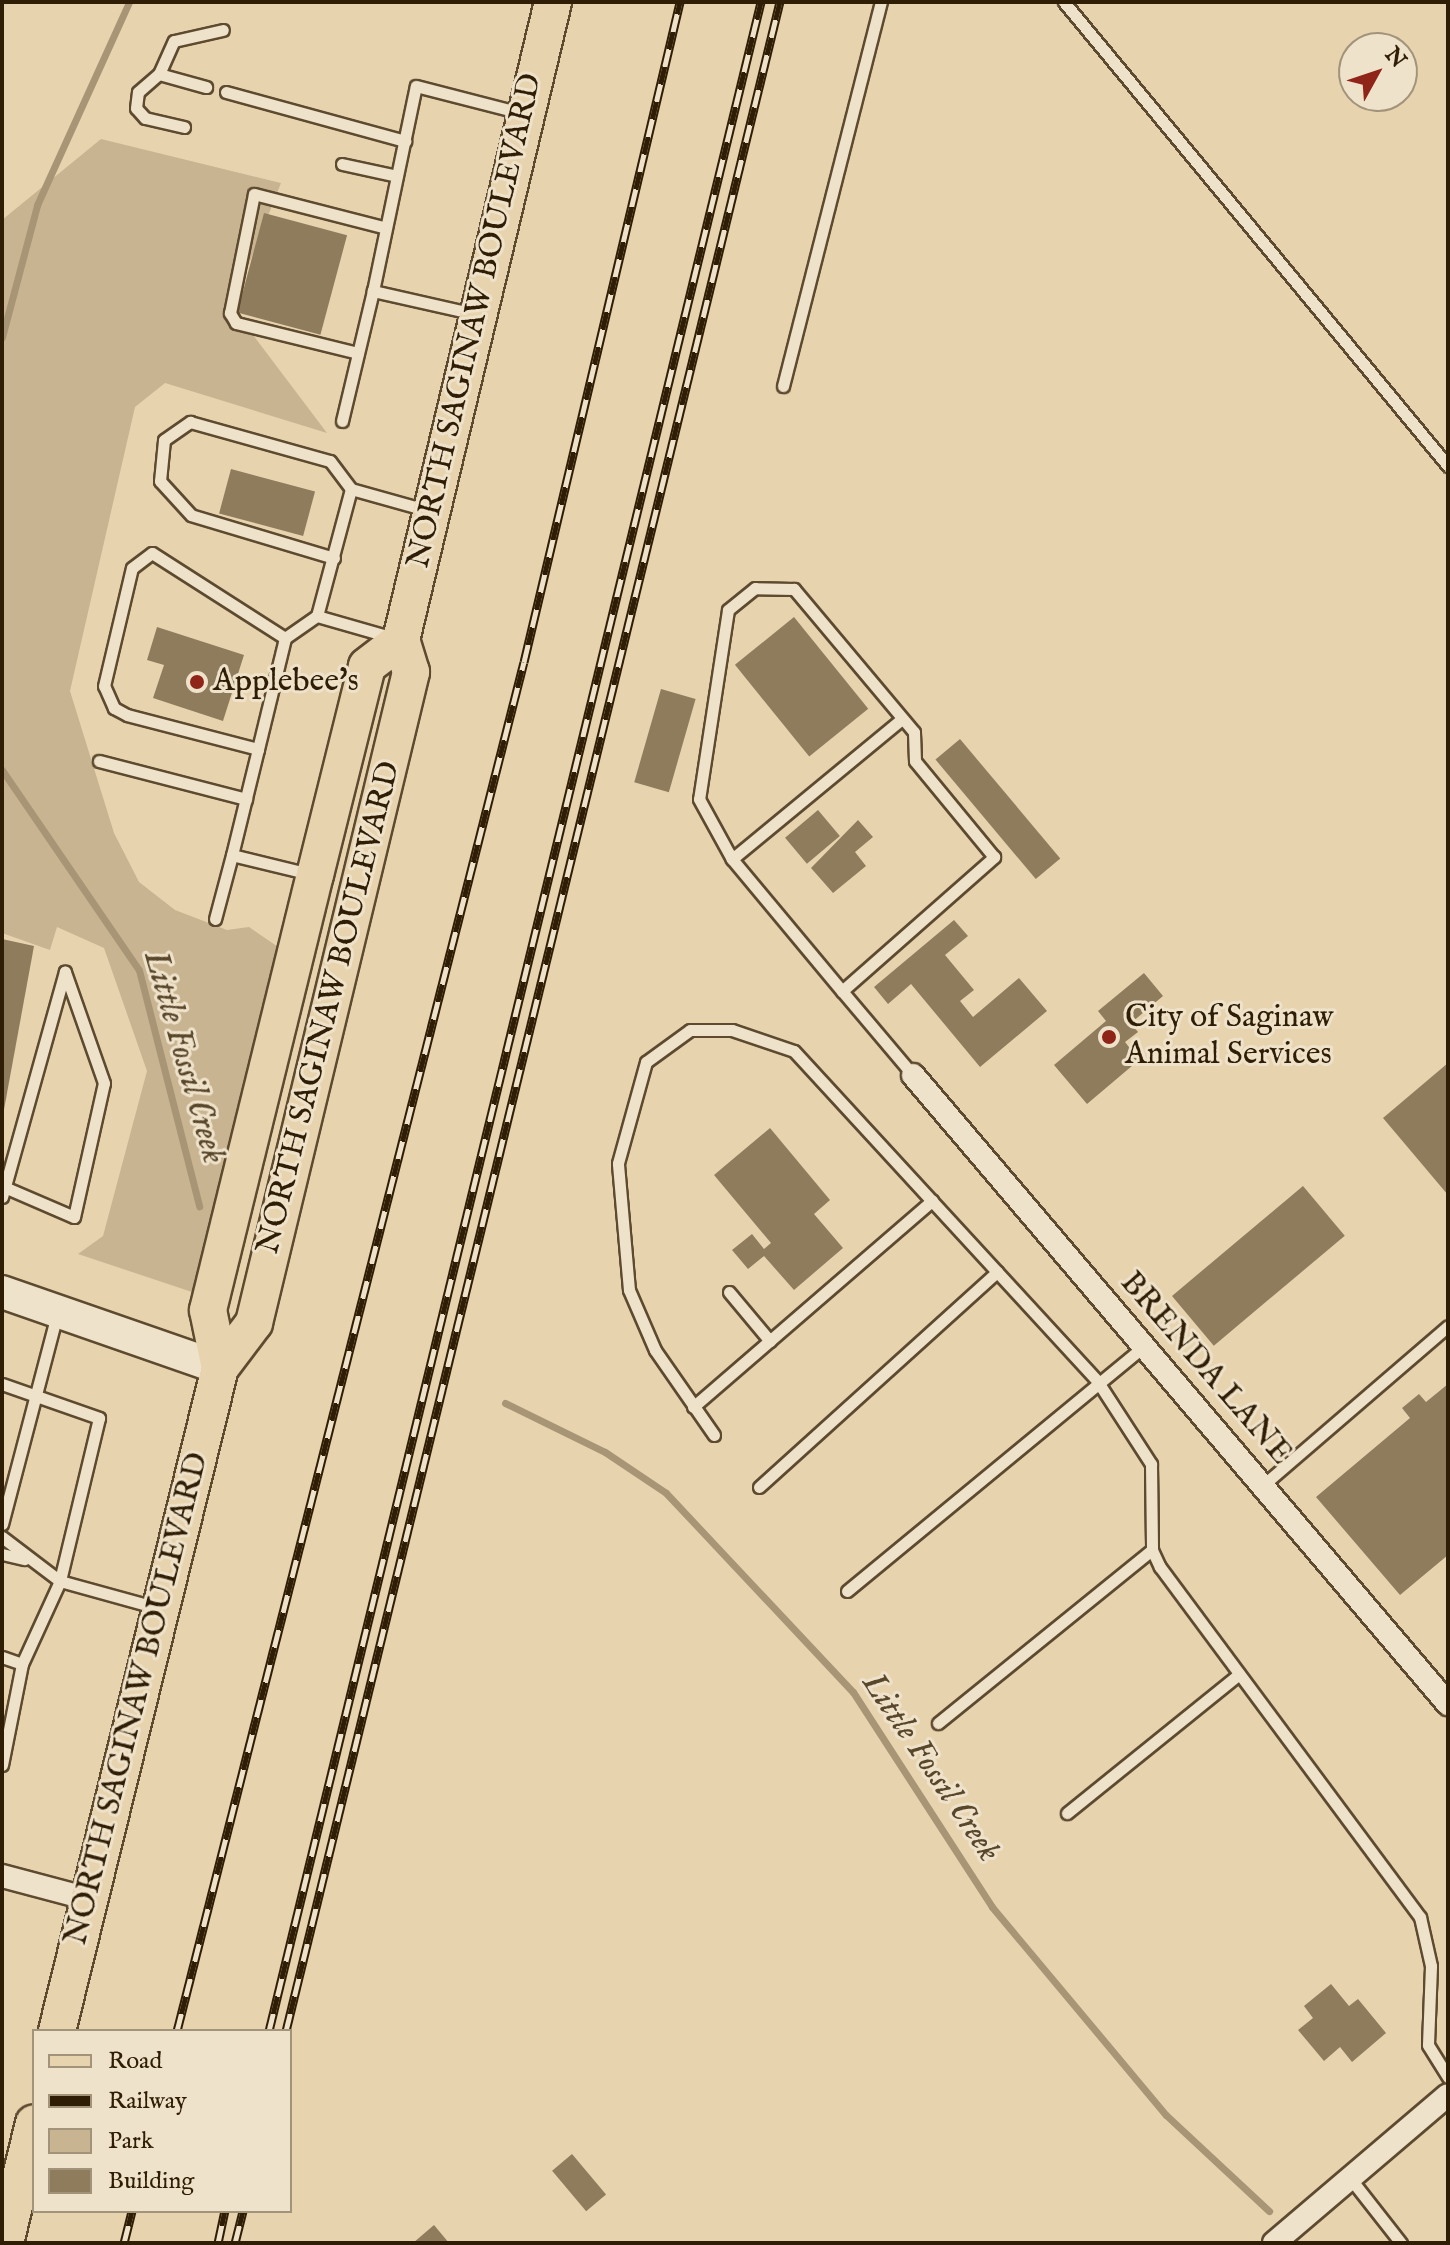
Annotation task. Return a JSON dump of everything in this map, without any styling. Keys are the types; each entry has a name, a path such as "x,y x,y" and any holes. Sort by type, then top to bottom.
{"main road":[{"name":"NORTH SAGINAW BOULEVARD","path":"57,2029 220,1368 254,1323 411,672 401,640 553,2"},
{"name":"NORTH SAGINAW BOULEVARD","path":"220,1368 208,1310 315,875 367,666 401,640"},
{"path":"2,1292 57,1314 220,1368"},
{"path":"5,2243 32,2131"}],"street":[{"name":"BRENDA LANE","path":"913,1075 1448,1704"},
{"path":"2,1876 89,1899"},
{"path":"1274,2243 1448,2095"}],"lane":[{"path":"783,386 881,2"},
{"path":"1064,2 1448,466"},
{"path":"184,127 145,118 136,108 138,92 159,74 174,41 223,30"},
{"path":"159,74 206,87"},
{"path":"342,421 416,86 526,114"},
{"path":"226,92 405,141"},
{"path":"342,164 397,176"},
{"path":"358,353 236,323 230,313 254,194 386,228"},
{"path":"373,291 478,315"},
{"path":"334,558 191,515 160,481 164,440 190,422 330,461 351,489 430,511"},
{"path":"215,919 285,638 317,616 351,489"},
{"path":"258,749 127,715 107,698 132,568 152,553 167,557 285,638"},
{"path":"842,991 994,857 915,761 914,732 794,589 755,588 728,610 699,799 732,859 842,991 913,1075"},
{"path":"317,616 401,640"},
{"path":"732,859 902,719"},
{"path":"99,761 246,799"},
{"path":"232,855 315,875"},
{"path":"65,972 104,1083 74,1217 3,1190 22,1126 65,972"},
{"path":"714,1435 655,1350 629,1290 618,1163 646,1062 690,1030 732,1030 794,1051 1098,1382 1151,1464 1152,1550 1239,1674 1420,1917 1431,1966 1428,2045 1448,2077"},
{"path":"693,1407 932,1201"},
{"path":"759,1487 997,1272"},
{"path":"729,1292 770,1341"},
{"path":"2,1524 57,1314"},
{"path":"1262,1486 1448,1326"},
{"path":"847,1591 1143,1347"},
{"path":"2,1384 35,1393 99,1418 60,1581 22,1664 2,1765"},
{"path":"2,1537 24,1559 60,1581 162,1609"},
{"path":"938,1723 1152,1550"},
{"path":"2,1554 24,1559"},
{"path":"2,1657 22,1664"},
{"path":"1067,1813 1239,1674"},
{"path":"1350,2178 1401,2243"}],"green space":[{"path":"101,139 281,183 232,307 327,433 165,383 135,407 70,691 114,833 139,882 175,910 227,930 249,927 281,949 195,1293 78,1254 103,1236 147,1071 104,948 57,927 50,950 2,933 2,220"}],"building":[{"path":"264,213 347,235 320,335 237,312"},
{"path":"231,469 315,492 303,536 219,513"},
{"path":"794,617 868,709 809,757 735,665"},
{"name":"Applebee's","path":"157,627 244,655 223,721 153,698 164,665 147,660"},
{"path":"661,689 696,699 669,792 634,782"},
{"path":"960,739 1060,859 1036,879 935,760"},
{"path":"818,810 840,836 807,864 785,838"},
{"path":"858,820 873,837 855,852 866,866 833,893 811,868"},
{"path":"954,920 968,936 945,955 974,990 960,1001 973,1017 1019,978 1047,1011 980,1067 911,984 888,1004 874,987"},
{"path":"2,939 34,946 3,1115 2,1115"},
{"name":"City of Saginaw Animal Services","path":"1144,973 1163,996 1131,1023 1138,1032 1125,1042 1139,1060 1087,1104 1054,1065 1106,1021 1098,1011"},
{"path":"1448,1063 1448,1195 1383,1118"},
{"path":"770,1128 830,1200 814,1214 843,1248 794,1290 764,1256 748,1269 732,1250 752,1234 764,1249 771,1243 714,1175"},
{"path":"1303,1186 1345,1236 1214,1346 1172,1296"},
{"path":"1448,1384 1448,1555 1400,1595 1316,1497 1410,1418 1402,1408 1419,1394 1426,1402"},
{"path":"1331,1984 1349,2006 1358,1999 1386,2033 1352,2062 1340,2047 1324,2061 1298,2030 1313,2018 1304,2006"},
{"path":"572,2154 606,2195 586,2211 552,2171"},
{"path":"434,2225 449,2243 413,2243"}],"waterway":[{"name":"Little Fossil Creek","path":"2,337 37,205 129,2"},
{"name":"Little Fossil Creek","path":"2,770 139,970 199,1206"},
{"name":"Little Fossil Creek","path":"505,1403 605,1452 666,1493 853,1692 992,1907 1166,2115 1269,2211"}],"railway":[{"path":"178,2029 524,662 680,2"},
{"path":"269,2029 761,2"},
{"path":"286,2029 780,2"},
{"path":"124,2243 132,2213"},
{"path":"218,2243 225,2213"},
{"path":"235,2243 242,2213"}],"place":[{"name":"Applebee's","path":"197,682"},
{"name":"City of Saginaw Animal Services","path":"1109,1037"}]}
